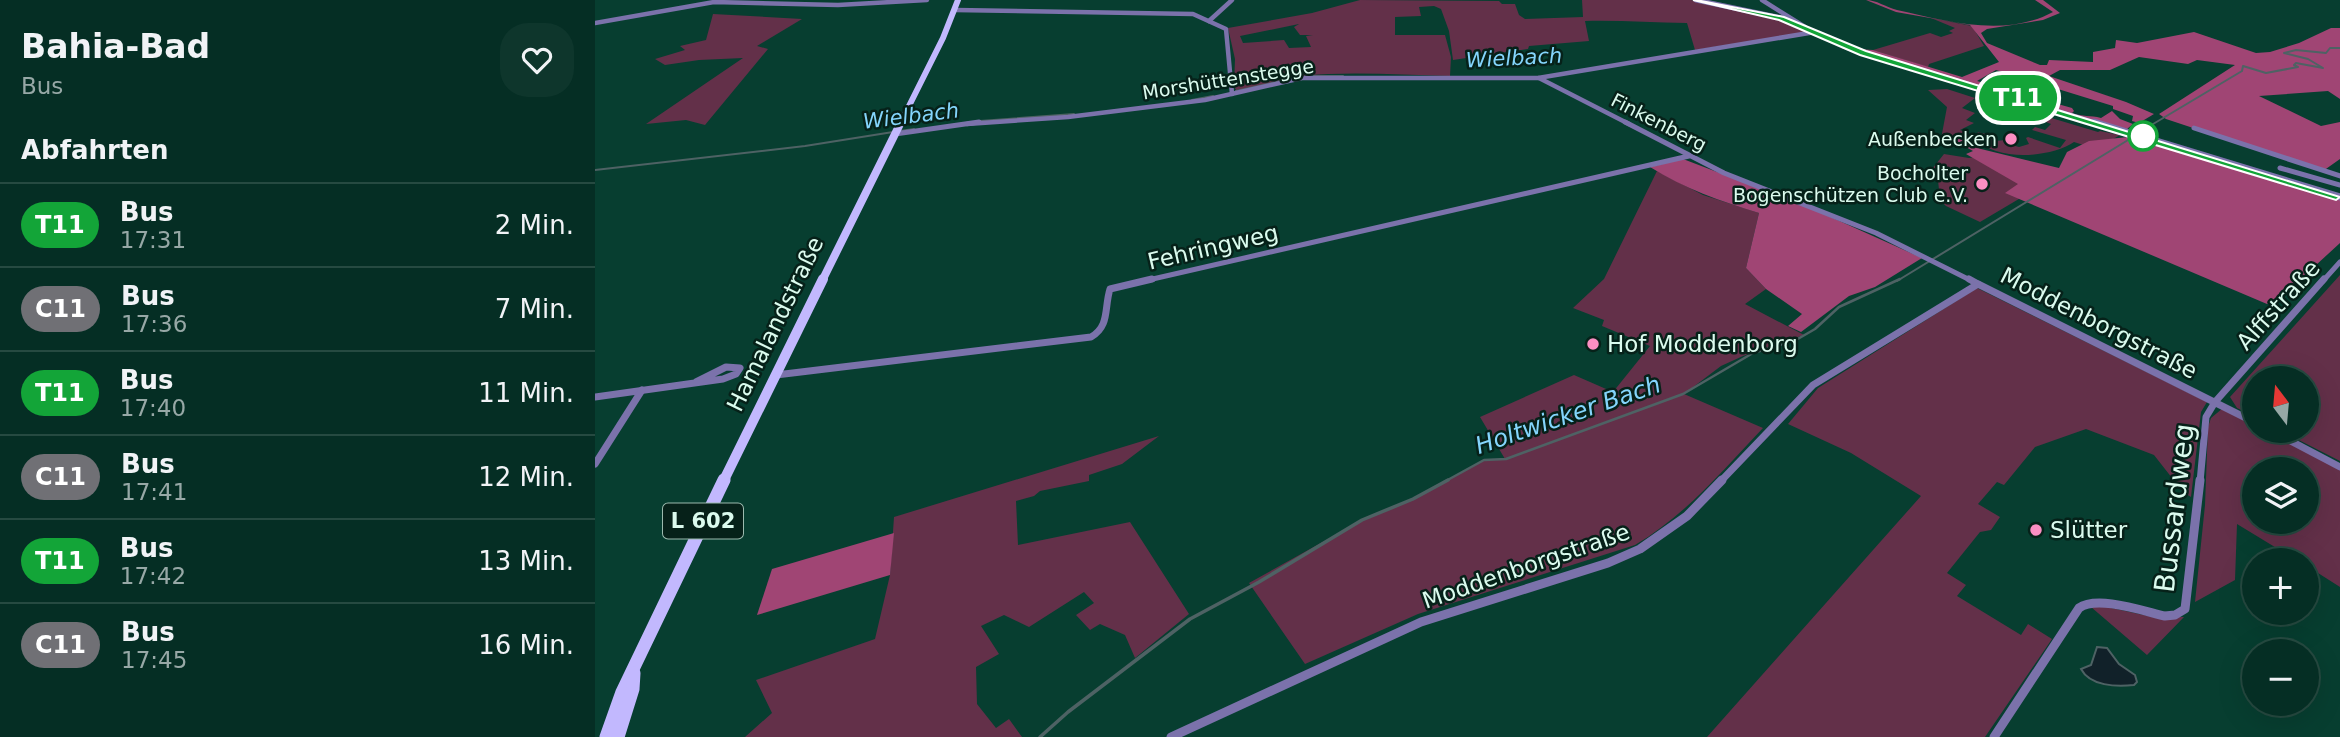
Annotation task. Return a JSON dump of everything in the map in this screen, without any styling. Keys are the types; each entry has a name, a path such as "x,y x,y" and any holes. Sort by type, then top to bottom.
{"main road":[{"name":"Hamalandstraße","path":"606,737 622,692 700,528 958,0"},
{"name":"Hamalandstraße","path":"618,737 633,689 634,670"}],"street":[{"path":"595,23 713,1 838,5 927,0"},
{"path":"1209,21 1232,0"},
{"path":"1696,0 1761,13 1805,27"},
{"path":"1762,0 1805,27 1863,53 2340,197"},
{"path":"955,10 1075,13 1145,10 1193,14 1226,29 1232,94"},
{"name":"Morshüttenstegge","path":"895,132 1007,119 1068,117 1205,100 1312,78 1538,78 1815,32"},
{"name":"Finkenberg","path":"1538,78 1724,173 1813,206 1921,255 1977,284"},
{"path":"2194,128 2340,176"},
{"name":"Fehringweg","path":"775,375 1091,337 1101,333 1104,327 1111,289 1689,156"},
{"path":"2305,174 2312,167"},
{"path":"2280,168 2340,186"},
{"name":"Alffstraße","path":"2215,402 2340,262"},
{"name":"Moddenborgstraße","path":"1171,737 1421,622 1608,563 1640,549 1687,516 1813,385 1977,284 2242,416"},
{"path":"595,397 730,377 740,368 726,367 695,382"},
{"path":"595,464 642,390"},
{"name":"Bussardweg","path":"1994,737 2079,608 2086,603 2098,602 2165,616 2185,609 2190,583 2204,426 2215,402"},
{"path":"2295,443 2340,467"}],"shaded area":[{"path":"1360,0 1499,1 1502,4 1515,4 1519,15 1525,19 1583,17 1582,0 1691,0 1793,24 1808,32 1695,50 1687,23 1585,21 1589,41 1529,46 1528,49 1453,60 1449,31 1441,9 1434,6 1419,7 1421,16 1395,17 1395,35 1445,35 1451,57 1450,76 1319,75 1293,77 1236,90 1235,59 1228,28 1312,13","holes":["1299,24 1294,27 1300,35 1313,35 1306,36 1311,47 1289,48 1284,40 1243,43 1240,36"]},
{"path":"1866,0 1897,10 1933,18 1896,12"},
{"path":"2035,0 2043,0 2060,13 2043,20 1987,29 1981,33 1987,43 2040,65 2047,65 2049,60 2093,62 2093,52 2115,48 2116,40 2137,43 2194,32 2256,53 2270,52 2299,43 2331,28 2340,28 2340,99 2328,91 2259,96 2321,126 2340,122 2340,159 2323,171 2166,119 2159,114 2235,65 2197,60 2188,64 2139,57 2110,70 2060,70 2049,76 2154,114 2139,123 2132,121 2133,116 2113,109 2113,106 1996,70 1977,81 2072,108 2072,113 2076,114 2101,118 2112,111 2120,119 2133,124 2121,134 1841,48 1873,50 1962,77 1999,62 1970,25 1941,20 1995,26 2035,20 2053,12"},
{"path":"713,14 802,19 757,46 768,49 705,125 686,120 646,124 743,58 665,65 655,59 685,50 680,46 706,40"},
{"path":"1931,18 1972,26 1984,46 1929,64 1928,67 1873,50 1930,33 1941,37 1953,33 1949,31 1955,28"},
{"path":"1947,89 1975,98 1962,108 1975,113 1966,120 1974,123 1960,130 1968,133 1966,136 1973,144 1959,148 1941,139 1947,107 1928,90"},
{"path":"2018,117 2048,117 2098,132 2120,135 2096,149 2074,142 2051,152 2023,155 1996,151 1975,138 1978,132 1994,136 1995,141 2006,140 2004,143 2019,147 2029,144 2026,138 2028,137 2060,148 2066,140 2032,130 2035,127 2045,130 2051,124 2041,120 2036,123"},
{"path":"2138,136 2340,198 2340,243 2291,288 2267,304 2005,193 2018,184 1966,154 1973,151 1950,138 1955,137 1981,149 2059,168 2067,152 2089,141"},
{"name":"Bocholter Bogenschützen Club e.V.","path":"1944,154 1976,157 2034,190 1980,222 1946,206 1940,200 1938,180 1932,169"},
{"path":"1683,159 1806,206 1922,258 1875,287 1849,296 1801,332 1788,326 1802,314 1766,289 1746,268 1759,213 1703,194 1650,167"},
{"path":"1657,171 1703,195 1759,213 1746,268 1766,289 1745,304 1804,335 1721,366 1684,394 1763,428 1687,506 1635,545 1418,614 1305,664 1249,583 1364,519 1413,499 1484,460 1505,459 1480,417 1574,375 1613,392 1650,346 1602,326 1604,320 1573,308 1604,279"},
{"path":"2340,275 2340,461 2305,443 2319,443 2319,366 2258,366"},
{"path":"1977,288 2207,402 2201,412 2191,497 2183,492 2154,455 2086,429 2035,447 2004,485 1997,482 1978,504 2000,517 1991,530 1980,532 1947,573 1966,585 1957,596 2021,635 2028,624 2052,639 1985,737 1707,737 1921,496 1851,453 1788,424 1818,388"},
{"path":"2242,384 2242,410 2237,408 2230,397"},
{"path":"2223,408 2242,418 2242,443 2289,443 2317,457 2242,457 2242,527 2237,524 2235,580 2195,602 2205,505 2208,427 2211,418"},
{"path":"1159,436 1122,464 1089,475 1089,481 1040,491 1034,496 1016,501 1018,545 1130,522 1189,614 1135,658 1125,635 1100,624 1090,630 1076,615 1094,603 1084,592 1029,627 1004,615 981,626 999,654 976,667 977,704 996,728 1009,719 1022,737 745,737 772,713 756,680 875,639 890,575 894,517"},
{"path":"2319,458 2340,469 2340,587 2319,574 2319,548 2276,548 2253,534 2319,534"},
{"path":"894,533 890,575 757,615 772,569"},
{"path":"2102,606 2153,617 2184,617 2147,655 2091,607"}],"water":[{"path":"2097,647 2107,648 2119,664 2135,675 2137,682 2134,685 2119,686 2097,682 2085,675 2081,669 2091,665"}],"waterway":[{"name":"Holtwicker Bach","path":"2138,133 2242,71 2243,66 2266,73 2298,67 2294,65 2296,63 2323,68 2308,59 2284,53 2296,50 2326,53 2330,48 2340,48"},
{"name":"Wielbach","path":"1314,76 1343,76"},
{"name":"Wielbach","path":"1236,91 1294,78"},
{"name":"Wielbach","path":"1192,100 1213,96"},
{"name":"Wielbach","path":"980,121 1074,114"},
{"name":"Wielbach","path":"900,131 914,129"},
{"name":"Wielbach","path":"595,170 805,146 893,132"},
{"name":"Holtwicker Bach","path":"1897,281 2133,137"},
{"name":"Holtwicker Bach","path":"1444,482 1484,460 1506,459 1683,394 1753,353 1796,340 1815,329 1839,307 1900,279"},
{"name":"Holtwicker Bach","path":"1040,737 1068,712 1190,619 1259,582 1362,520 1413,499 1448,480"}],"bus line":[{"name":"T11","path":"1696,0 1782,18 1863,53 1977,85 2340,197"}],"place":[{"name":"Außenbecken","path":"2011,139"},
{"name":"Bocholter Bogenschützen Club e.V.","path":"1982,184"},
{"name":"Hof Moddenborg","path":"1593,344"},
{"name":"Slütter","path":"2036,530"}]}
